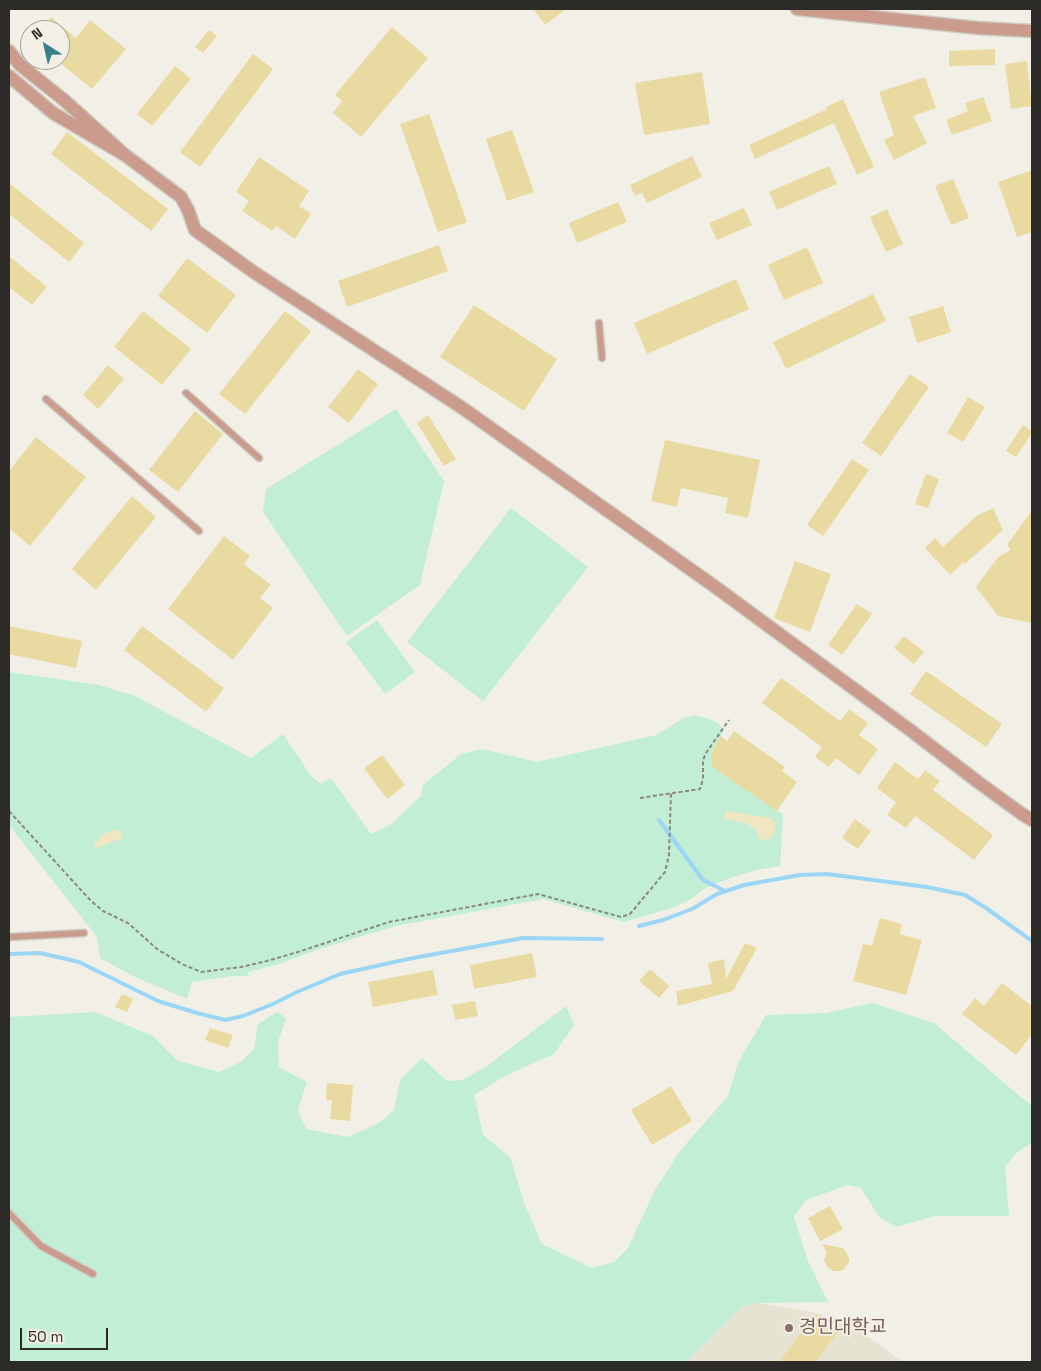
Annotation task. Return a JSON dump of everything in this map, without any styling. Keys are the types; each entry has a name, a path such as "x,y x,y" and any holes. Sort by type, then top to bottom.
{"street":[{"path":"797,9 978,28 1032,31"},
{"path":"9,51 20,65 64,100 125,155"},
{"path":"9,76 54,113 125,155 181,196 195,230 254,273 469,412 714,586 1032,820"}],"lane":[{"path":"599,323 602,358"},
{"path":"186,393 259,458"},
{"path":"46,399 199,531"},
{"path":"9,937 84,934"},
{"path":"9,1214 41,1246 93,1274"}],"path":[{"path":"640,798 700,789 706,753 728,720"},
{"path":"9,811 91,901 103,911 128,923 157,949 182,964 201,972 241,967 267,961 389,922 538,894 622,917 630,914 665,872 669,855 670,794"}],"shaded area":[{"name":"경민대학교","path":"758,1303 809,1311 850,1323 905,1362 686,1362 742,1307"}],"green space":[{"path":"396,409 444,481 420,585 347,636 263,512 266,489"},
{"path":"511,508 588,567 483,701 407,642"},
{"path":"377,620 415,672 385,694 346,642"},
{"path":"9,672 99,685 135,696 251,758 283,734 311,776 321,784 331,778 371,834 390,825 421,796 423,785 461,754 482,749 537,762 656,735 684,718 694,715 715,721 723,728 721,736 711,753 713,767 783,814 780,866 730,878 704,889 691,899 675,907 624,922 543,899 396,926 316,950 276,965 248,972 249,976 232,976 192,982 187,999 133,976 100,958 97,937 9,825"},
{"path":"872,1003 934,1023 1032,1105 1032,1143 1017,1152 1005,1167 1009,1216 935,1216 896,1227 879,1217 861,1188 848,1185 806,1200 794,1217 808,1261 828,1302 758,1303 742,1307 686,1362 9,1362 9,1017 95,1012 153,1036 178,1061 219,1072 240,1062 254,1049 258,1024 277,1012 286,1018 278,1042 279,1067 307,1082 298,1110 306,1129 348,1137 379,1123 394,1110 400,1080 422,1058 447,1081 462,1080 487,1066 566,1006 574,1025 554,1054 507,1075 474,1095 483,1135 510,1157 525,1205 542,1244 592,1268 614,1262 628,1248 654,1192 679,1152 728,1096 738,1063 766,1015 826,1013"}],"sand":[{"path":"726,811 771,818 775,823 775,833 770,839 761,840 757,837 757,831 746,823 724,819"},
{"path":"116,829 121,832 123,839 96,849 94,847 102,835"}],"building":[{"path":"533,9 566,9 545,25"},
{"path":"90,20 126,49 92,89 69,70 70,33 76,38"},
{"path":"392,27 428,58 361,137 333,113 342,101 335,95"},
{"path":"209,30 217,36 203,53 195,47"},
{"path":"995,49 995,65 949,66 949,51"},
{"path":"253,54 273,69 200,167 180,152"},
{"path":"1027,61 1032,106 1011,109 1005,64"},
{"path":"175,66 191,79 152,126 137,114"},
{"path":"702,72 710,124 644,135 635,83"},
{"path":"925,77 936,108 913,116 927,143 894,160 884,140 894,135 879,92"},
{"path":"983,97 992,121 952,135 946,120 968,111 965,103"},
{"path":"843,99 874,167 857,175 834,123 755,159 749,145 827,109 826,107"},
{"path":"429,114 467,222 438,232 400,124"},
{"path":"512,130 534,192 507,201 486,139"},
{"path":"67,132 168,209 151,231 51,154"},
{"path":"692,156 702,177 647,203 642,193 635,196 630,185"},
{"path":"259,157 309,191 299,206 311,214 295,239 276,226 272,231 242,211 249,201 236,192"},
{"path":"829,166 837,184 777,210 769,192"},
{"path":"1032,170 1032,232 1017,237 998,182"},
{"path":"953,179 969,218 951,225 935,186"},
{"path":"9,183 84,243 69,262 9,214"},
{"path":"618,202 627,222 577,243 569,223"},
{"path":"744,208 752,225 717,240 709,223"},
{"path":"887,209 903,244 886,252 870,217"},
{"path":"439,245 448,271 347,307 338,281"},
{"path":"807,247 823,283 784,300 768,265"},
{"path":"9,256 47,287 32,305 9,287"},
{"path":"187,258 236,295 207,333 158,296"},
{"path":"736,279 749,309 647,354 634,323"},
{"path":"873,294 886,321 786,369 773,342"},
{"path":"474,305 557,359 524,411 440,357"},
{"path":"943,306 951,332 917,343 909,317"},
{"path":"143,311 191,349 162,385 114,347"},
{"path":"285,311 311,331 245,414 219,394"},
{"path":"108,365 124,379 98,409 83,395"},
{"path":"358,369 378,384 349,423 328,407"},
{"path":"910,374 929,387 881,456 862,443"},
{"path":"968,397 985,407 963,442 947,433"},
{"path":"195,411 223,434 178,492 149,470"},
{"path":"428,415 456,459 444,466 417,423"},
{"path":"1023,425 1032,433 1016,457 1006,451"},
{"path":"36,437 86,477 30,546 9,528 9,471"},
{"path":"665,440 760,460 748,518 725,513 728,498 681,488 677,507 651,501"},
{"path":"852,459 869,470 823,536 807,525"},
{"path":"926,474 939,479 928,508 915,504"},
{"path":"132,496 156,517 96,590 72,569"},
{"path":"993,508 1003,530 950,575 925,548 935,538 943,547 976,516"},
{"path":"1032,510 1032,623 998,616 976,587 998,557 1011,550 1007,545"},
{"path":"224,536 250,556 244,564 271,585 260,598 273,608 233,660 168,609"},
{"path":"795,561 831,574 810,632 774,618"},
{"path":"857,604 872,614 842,655 828,645"},
{"path":"9,626 82,641 76,668 9,654"},
{"path":"142,626 224,688 206,712 124,650"},
{"path":"904,636 924,652 914,664 894,648"},
{"path":"926,671 1002,724 986,747 910,694"},
{"path":"781,678 840,721 849,709 868,723 859,735 878,749 859,775 836,758 829,767 815,757 822,747 762,703"},
{"path":"734,731 785,767 782,771 797,782 777,811 712,767 711,753 721,736 727,741"},
{"path":"382,755 405,785 387,799 364,768"},
{"path":"895,762 918,779 925,770 940,781 933,790 993,835 974,860 915,816 906,828 887,815 896,802 877,788"},
{"path":"855,819 871,831 858,849 842,838"},
{"path":"880,918 902,924 900,934 922,940 906,995 853,981 863,944 872,946"},
{"path":"745,943 757,948 733,991 678,1006 676,991 712,984 708,963 724,959 726,979"},
{"path":"532,953 537,977 474,989 470,965"},
{"path":"650,969 669,986 659,998 639,981"},
{"path":"433,970 438,995 373,1007 368,982"},
{"path":"1002,983 1032,1006 1032,1034 1016,1055 962,1014 975,998 984,1006"},
{"path":"122,994 133,999 127,1012 115,1007"},
{"path":"475,1001 478,1016 455,1020 452,1005"},
{"path":"210,1028 233,1035 228,1048 205,1040"},
{"path":"327,1083 353,1085 350,1121 330,1119 332,1100 326,1100"},
{"path":"671,1086 692,1121 652,1145 631,1110"},
{"path":"830,1206 843,1229 820,1241 808,1218"},
{"path":"822,1244 845,1250 849,1262 844,1269 833,1271 827,1267 824,1260 827,1253"},
{"path":"815,1314 840,1325 839,1331 815,1362 779,1362"}],"waterway":[{"path":"659,820 703,880 725,891"},
{"path":"639,926 663,920 692,909 717,894 744,885 800,875 827,874 927,887 965,895 1032,941"},
{"path":"9,954 40,953 79,962 158,1001 225,1020 243,1016 340,974 408,959 523,938 602,939"}],"place":[{"name":"경민대학교","path":"789,1328"}]}
